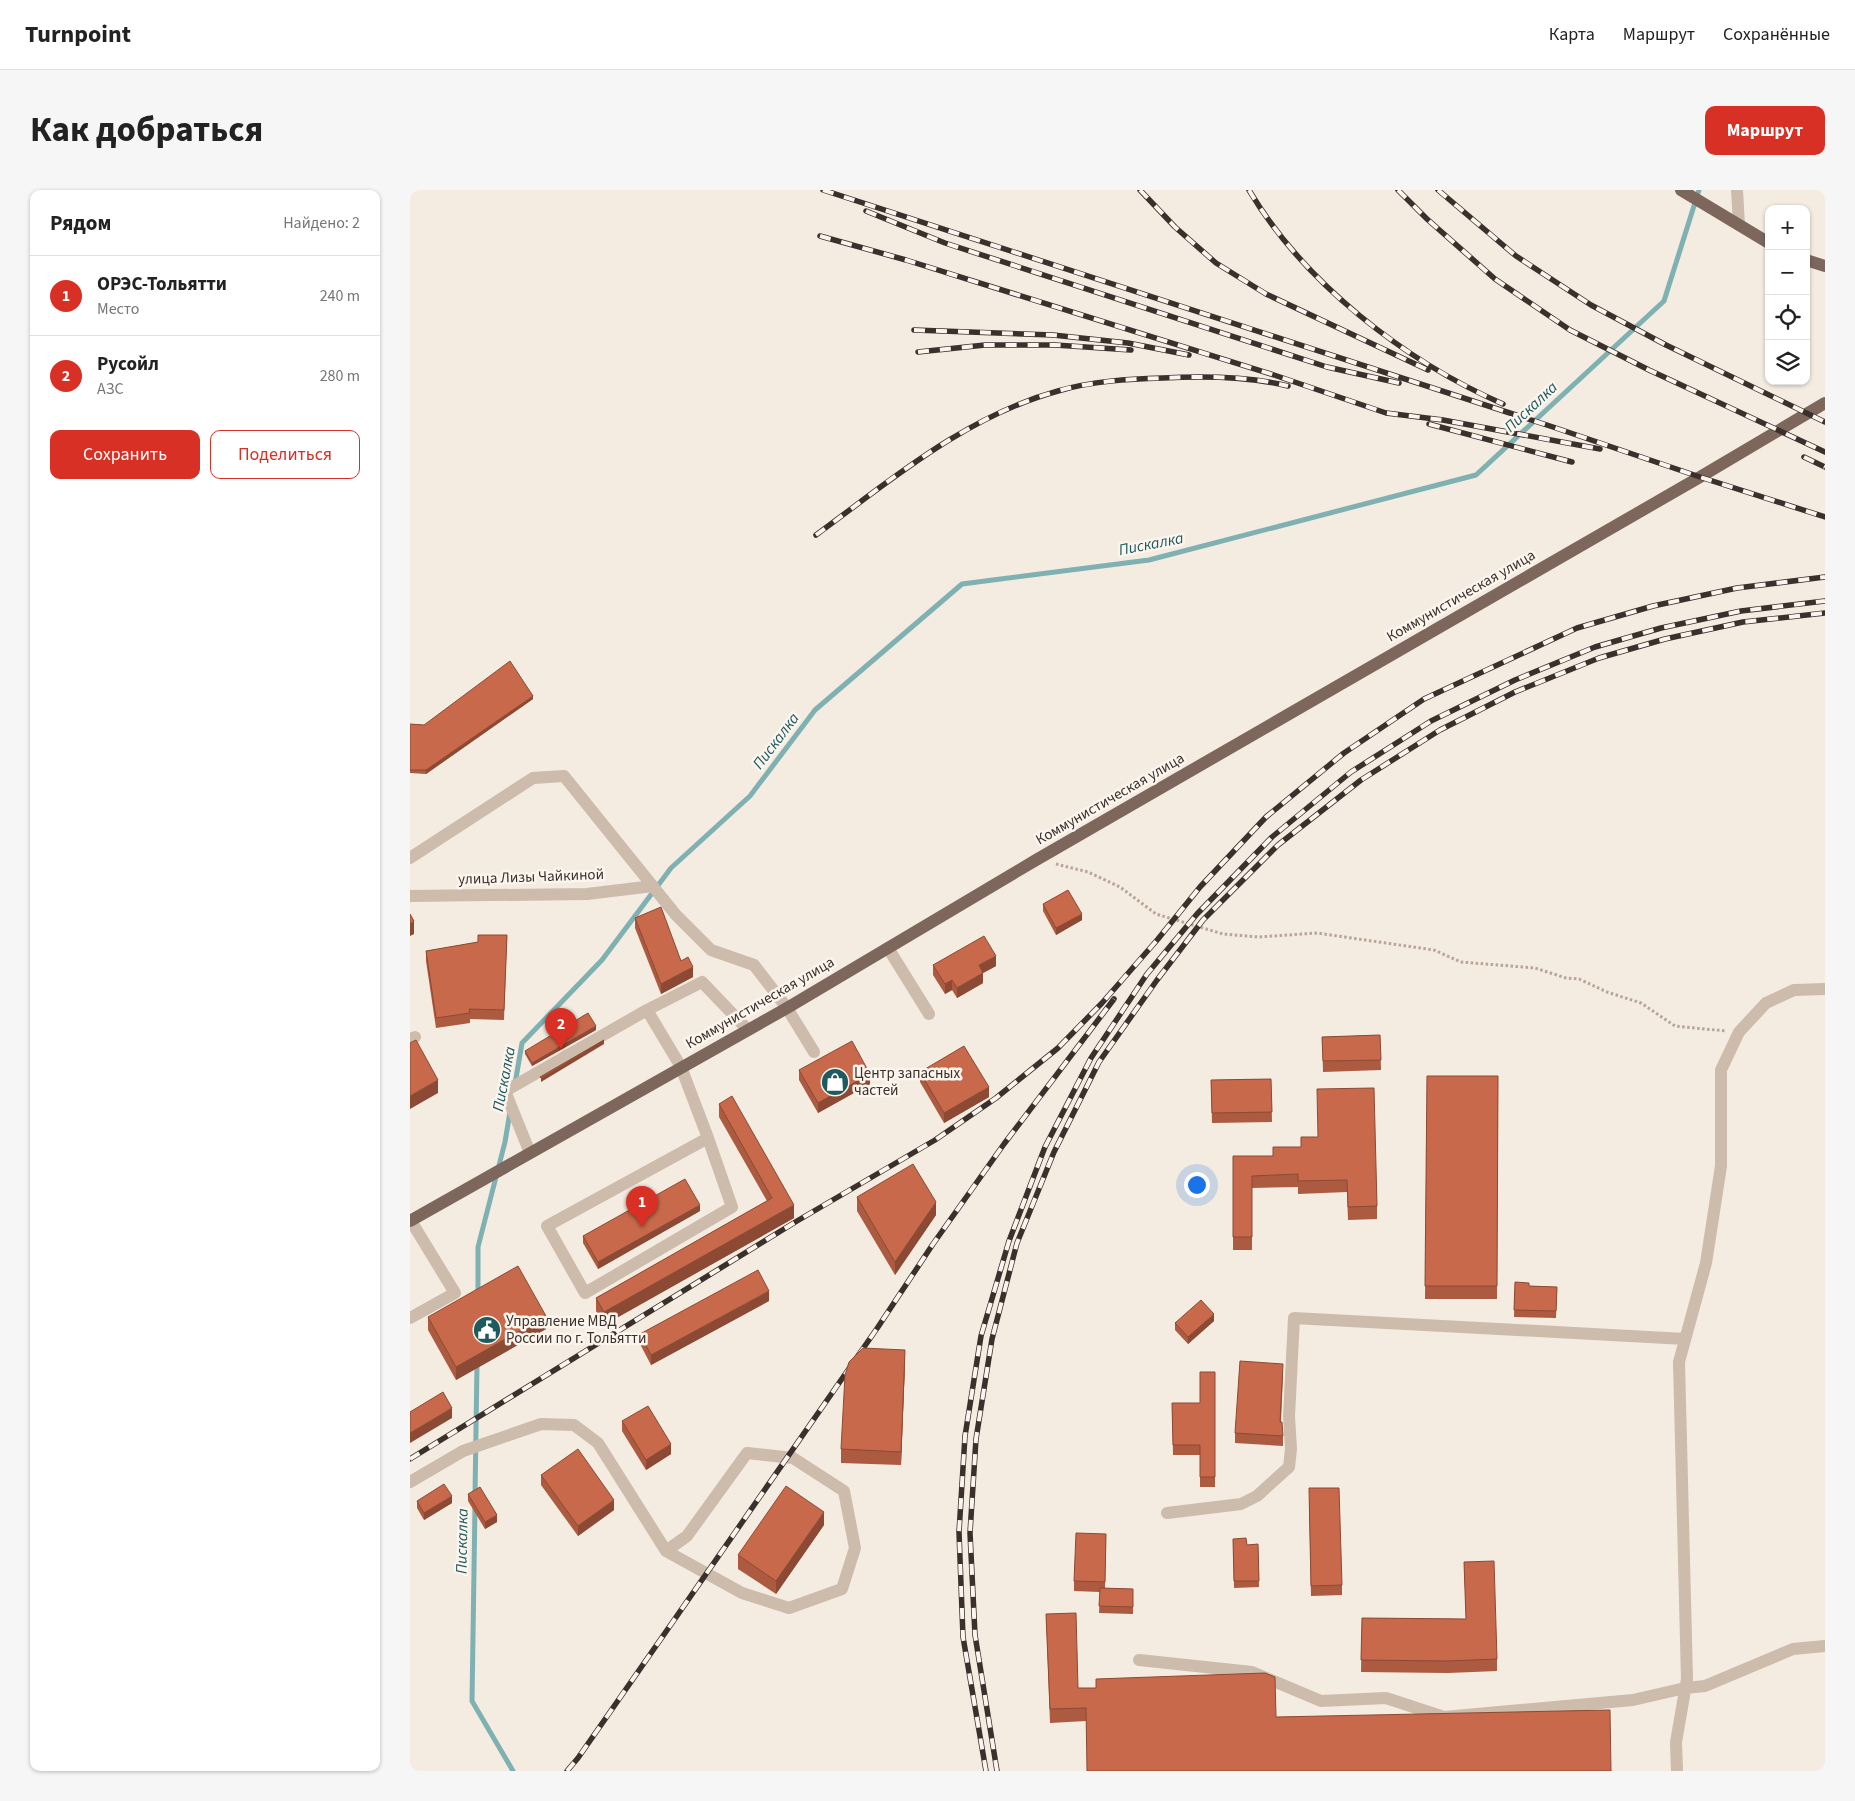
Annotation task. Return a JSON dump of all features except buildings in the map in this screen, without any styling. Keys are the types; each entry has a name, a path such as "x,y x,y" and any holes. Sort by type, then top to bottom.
{"main road":[{"path":"1681,190 1765,241"},
{"path":"1810,261 1825,266"},
{"name":"Коммунистическая улица","path":"410,1221 787,1008 1036,860 1825,403"}],"street":[{"path":"1737,190 1739,225"},
{"path":"410,858 534,778 564,776 676,915 711,950 754,965 787,1008 814,1052"},
{"name":"улица Лизы Чайкиной","path":"410,896 587,894 653,886"},
{"path":"888,948 929,1014"},
{"path":"530,1153 505,1091 647,1010 702,982 748,1030"},
{"path":"1677,1771 1676,1742 1687,1679 1679,1362 1706,1263 1721,1166 1721,1070 1739,1032 1766,1003 1794,990 1825,989"},
{"path":"647,1010 681,1067 708,1138 732,1207 586,1293 547,1226 708,1138"},
{"path":"410,1221 455,1293 410,1318"},
{"path":"1167,1513 1241,1504 1258,1496 1290,1467 1294,1318 1685,1339"},
{"path":"410,1482 463,1451 541,1424 574,1425 598,1443 666,1551 742,1593 789,1608 842,1589 855,1548 844,1491 794,1458 747,1453 687,1536 666,1551"},
{"path":"1138,1660 1252,1672 1322,1701 1386,1698 1444,1717 1633,1700 1685,1688 1705,1686 1793,1649 1825,1646"}],"path":[{"path":"1036,860 1088,872 1120,887 1156,914 1223,934 1258,937 1317,933 1434,950 1461,962 1535,968 1566,978 1579,979 1607,992 1641,1003 1675,1026 1739,1032"}],"waterway":[{"name":"Пискалка","path":"515,1084 522,1043 602,960 671,868 750,796 815,710 962,584 1149,560 1476,475 1664,301 1699,190"},
{"name":"Пискалка","path":"478,1295 478,1247 505,1142 510,1112"},
{"name":"Пискалка","path":"475,1495 477,1364"},
{"name":"Пискалка","path":"475,1506 472,1701 513,1771"}],"railway":[{"path":"823,190 1825,517"},
{"path":"1140,190 1175,227 1216,263 1266,294 1428,370"},
{"path":"1249,190 1272,224 1298,257 1360,316 1430,366 1503,404"},
{"path":"1398,190 1427,219 1495,279 1570,330 1649,370 1825,452"},
{"path":"1438,190 1516,256 1591,305 1666,345 1825,422"},
{"path":"866,211 945,243 1327,367 1399,383"},
{"path":"820,236 906,260 1274,375 1386,413 1443,420 1600,449"},
{"path":"914,330 1053,335 1128,343 1189,355"},
{"path":"918,352 985,345 1055,345 1131,350"},
{"path":"816,535 901,472 961,433 992,416 1024,402 1058,391 1110,381 1194,377 1257,380 1288,386"},
{"path":"1429,424 1572,462"},
{"path":"1804,457 1825,467"},
{"path":"410,1459 797,1221 935,1140 996,1098 1058,1048 1102,1003 1200,887 1266,817 1344,753 1424,699 1577,628 1653,606 1737,588 1825,577"},
{"path":"986,1771 963,1637 959,1532 965,1436 981,1336 1009,1241 1045,1147 1091,1058 1147,974 1197,914 1272,837 1351,772 1431,721 1515,680 1595,647 1661,628 1741,611 1825,601"},
{"path":"997,1771 975,1635 970,1533 976,1439 992,1339 1017,1243 1054,1152 1099,1062 1157,980 1203,920 1278,845 1361,780 1440,730 1515,692 1599,658 1665,639 1743,622 1825,613"},
{"path":"567,1771 578,1758 878,1327 933,1244 1004,1144 1114,999"}],"place":[{"name":"Русойл","path":"561,1049"},
{"name":"Центр запасных частей","path":"835,1082"},
{"name":"ОРЭС-Тольятти","path":"642,1227"},
{"name":"Управление МВД России по г. Тольятти","path":"487,1330"}]}
